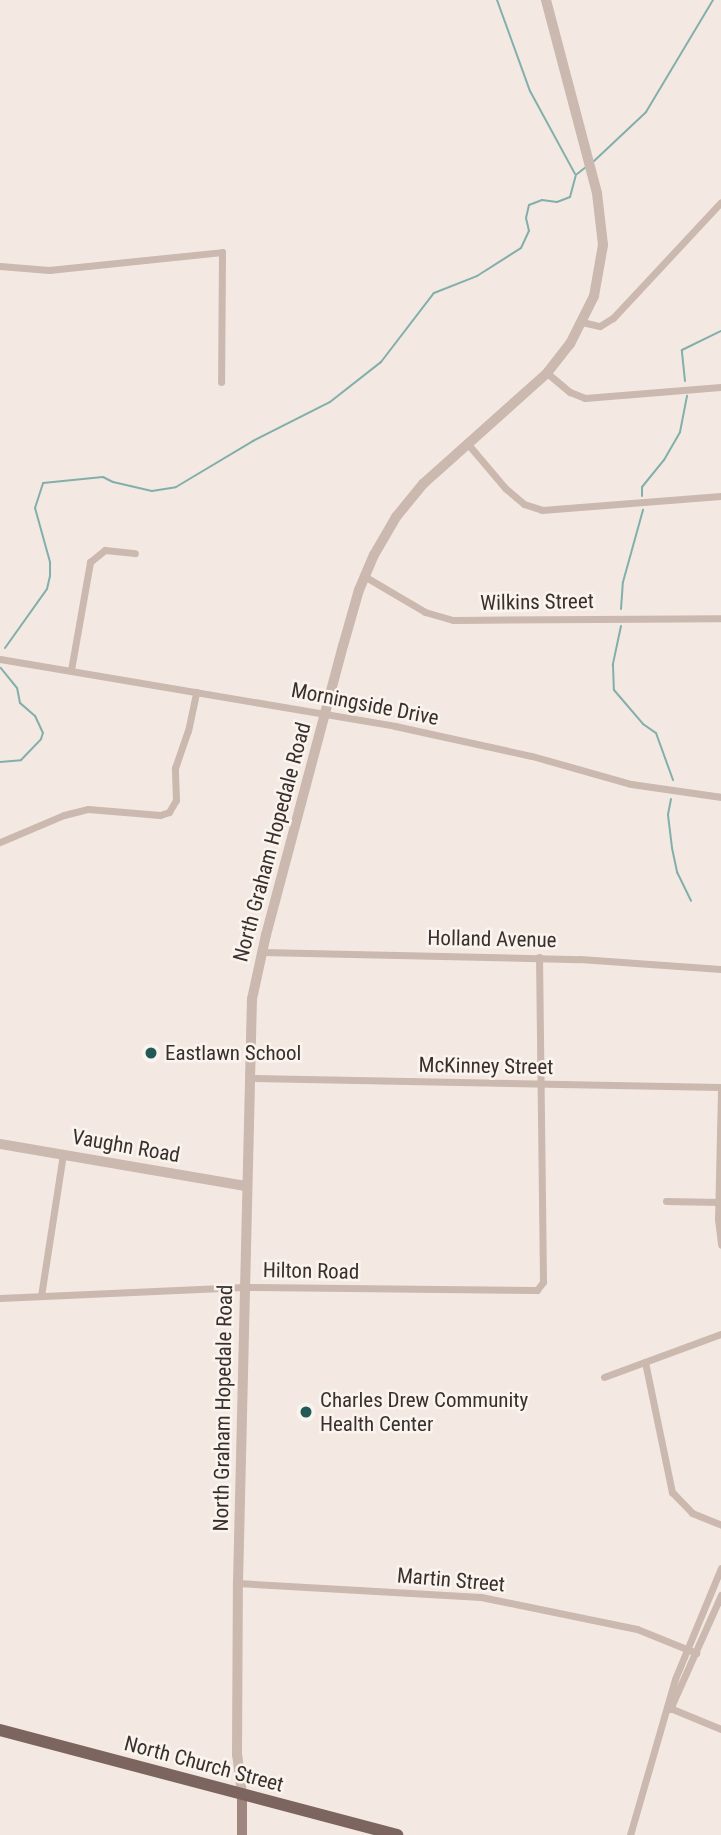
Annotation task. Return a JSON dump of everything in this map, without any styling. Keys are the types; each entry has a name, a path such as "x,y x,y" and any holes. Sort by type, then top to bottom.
{"main road":[{"name":"North Church Street","path":"0,1730 397,1835"},
{"path":"242,1794 242,1835"}],"street":[{"name":"North Graham Hopedale Road","path":"242,1794 237,1755 238,1583 251,1009 262,951 364,576 384,536 408,500 438,467 547,373 570,344 582,322 598,279 603,226 596,186 546,0"},
{"path":"582,322 600,326 613,318 721,202"},
{"path":"0,266 49,270 222,252 221,382"},
{"path":"547,373 570,392 585,398 721,387"},
{"path":"467,443 505,488 524,503 542,510 721,496"},
{"path":"71,670 90,562 105,550 135,553"},
{"name":"Wilkins Street","path":"364,576 425,612 453,620 721,618"},
{"name":"Morningside Drive","path":"0,659 325,713 483,744 631,784 721,797"},
{"path":"0,842 64,815 88,809 160,815 169,811 176,800 175,768 188,731 196,692"},
{"name":"Holland Avenue","path":"262,951 539,957 721,969"},
{"path":"539,957 542,1085"},
{"name":"McKinney Street","path":"250,1078 721,1088"},
{"name":"Hilton Road","path":"0,1298 244,1287 537,1290 543,1282 542,1085"},
{"path":"721,1088 721,1245"},
{"name":"Vaughn Road","path":"0,1144 246,1186"},
{"path":"41,1296 63,1154"},
{"path":"666,1201 720,1202"},
{"path":"604,1377 721,1334"},
{"path":"645,1362 672,1492 692,1513 721,1525"},
{"path":"630,1835 662,1723 721,1568"},
{"name":"Martin Street","path":"238,1583 481,1597 637,1629 696,1653"},
{"path":"662,1723 721,1595"},
{"path":"670,1708 721,1730"}],"waterway":[{"path":"497,0 530,91 575,174"},
{"path":"593,162 646,112 713,0"},
{"path":"577,174 586,167"},
{"path":"5,648 47,589 50,576 50,562 35,508 43,483 103,477 152,491 176,487 253,441 330,402 381,362 434,293 477,276 521,248 529,231 526,218 529,205 542,200 557,202 570,197 576,175"},
{"path":"685,381 682,350 721,331"},
{"path":"642,496 642,487 664,460 680,432 687,396"},
{"path":"621,609 623,582 643,510"},
{"path":"621,626 613,665 614,690 643,724 656,733 673,780"},
{"path":"0,762 21,760 41,739 43,733 35,716 20,703 17,688 1,668"},
{"path":"671,799 668,815 672,848 677,872 691,901"}],"place":[{"name":"Eastlawn School","path":"151,1053"},
{"name":"Charles Drew Community Health Center","path":"306,1412"}]}
